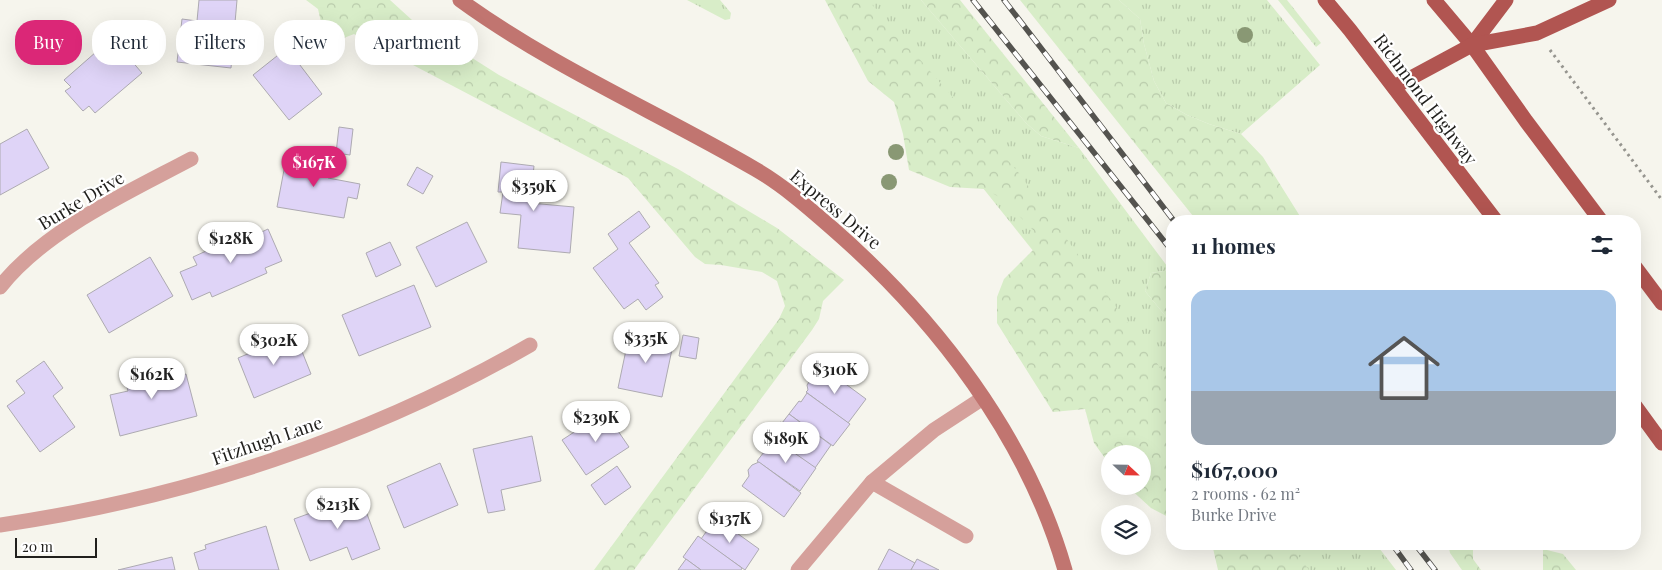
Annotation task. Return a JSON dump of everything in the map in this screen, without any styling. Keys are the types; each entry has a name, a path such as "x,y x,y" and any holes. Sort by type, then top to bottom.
{"main road":[{"name":"Richmond Highway","path":"1325,0 1491,215"},
{"path":"1434,0 1472,45 1596,215"},
{"path":"1472,45 1506,0"},
{"path":"1394,87 1472,45 1537,33 1609,0"},
{"path":"1641,275 1662,303"},
{"path":"1641,414 1662,443"}],"street":[{"name":"Express Drive","path":"460,0 488,20 560,64 757,170 803,203 867,258 906,299 952,353 983,398 1028,474 1059,548 1065,570"},
{"name":"Burke Drive","path":"0,287 33,252 54,237 114,200 191,159"},
{"name":"Fitzhugh Lane","path":"0,525 70,514 201,483 310,447 416,404 498,364 530,346"},
{"path":"798,570 872,482 934,430 983,398"},
{"path":"872,482 966,536"}],"path":[{"path":"1569,73 1662,200"}],"green space":[{"path":"306,0 390,0 412,20 355,20 355,35 345,38 345,20 321,20 318,9"},
{"path":"687,0 720,0 731,13 730,19 725,20"},
{"path":"825,0 868,0 1018,172 1166,376 1166,516 1151,508 1151,505 1148,505 1137,495 1151,495 1151,445 1101,445 1101,453 1094,443 1085,409 1053,412 997,323 997,297 1004,279 1033,250 1034,231 1003,199 984,189 950,187 909,170 903,134 894,102 868,81"},
{"path":"833,0 921,0 1026,123 1041,136 1079,148 1166,265 1166,271 1151,273 1145,291 1166,317 1166,417"},
{"path":"921,0 960,0 1079,148 1041,136 1026,123"},
{"path":"1020,0 1119,0 1140,19 1144,44 1154,81 1166,103 1187,115 1241,134 1263,157 1299,215 1192,215"},
{"path":"1119,0 1267,0 1320,65 1241,134 1209,124 1187,115 1166,103 1154,81 1144,44 1140,19"},
{"path":"1278,0 1287,0 1321,43 1316,47"},
{"path":"478,62 499,75 678,169 777,228 844,280 823,301 819,319 812,330 634,570 594,570 779,319 785,306 777,281 762,272 705,264 695,257 628,178 413,65 478,65"},
{"path":"1166,271 1166,317 1145,291 1151,273"},
{"path":"1213,550 1294,550 1309,570 1218,570"},
{"path":"1272,550 1381,550 1396,570 1288,570"},
{"path":"1449,550 1473,550 1473,559 1481,570 1462,570"},
{"path":"1543,550 1547,550 1563,554 1576,570 1543,570"}],"building":[{"path":"199,0 237,0 235,20 197,20"},
{"path":"92,56 92,65 135,65 142,73 95,113 89,106 83,111 65,91 71,87 64,80"},
{"path":"274,58 274,65 300,65 322,94 289,120 253,75"},
{"path":"204,65 231,65 231,68"},
{"path":"339,127 353,129 350,155 336,153"},
{"path":"27,129 49,168 0,195 0,144"},
{"path":"287,154 331,162 328,178 360,184 357,199 348,197 344,218 277,207"},
{"path":"501,162 534,166 530,203 574,207 570,253 518,248 521,215 500,213 503,192 498,192"},
{"path":"417,167 433,176 423,194 407,185"},
{"path":"639,211 650,227 629,243 659,283 655,285 663,297 646,310 638,299 624,309 593,268 618,249 608,234"},
{"path":"467,222 487,262 436,287 416,247"},
{"path":"268,229 282,261 265,268 267,273 212,297 210,292 192,300 180,272 197,265 193,257 250,231 253,236"},
{"path":"390,242 401,265 376,277 366,253"},
{"path":"150,257 173,296 109,333 87,295"},
{"path":"414,285 431,327 359,356 342,315"},
{"path":"630,331 674,340 662,397 618,388"},
{"path":"295,334 311,374 254,398 238,358"},
{"path":"683,335 699,338 696,359 679,356"},
{"path":"44,361 63,388 53,396 75,427 40,452 7,406 25,393 16,381"},
{"path":"168,361 172,378 186,374 197,416 120,436 110,395 128,391 123,373"},
{"path":"824,368 866,399 848,423 806,392 808,390 807,385 811,379 817,378"},
{"path":"807,393 850,424 833,446 789,414"},
{"path":"605,412 629,447 586,475 562,440"},
{"path":"789,414 831,445 815,468 770,436 780,422 782,423"},
{"path":"532,436 541,481 501,490 505,510 488,513 473,449"},
{"path":"770,436 816,468 800,491 757,461 764,452 761,450"},
{"path":"759,462 801,493 784,517 742,486 749,476 748,470 752,465"},
{"path":"440,463 458,505 404,528 387,486"},
{"path":"617,466 631,487 605,505 591,485"},
{"path":"360,495 380,549 352,560 347,547 310,561 294,519"},
{"path":"716,518 759,549 745,570 701,539"},
{"path":"266,526 279,570 199,570 194,553 206,549 205,545"},
{"path":"698,536 742,568 741,570 701,570 683,557"},
{"path":"889,549 915,563 911,570 878,570"},
{"path":"172,557 175,570 118,570"},
{"path":"686,559 701,570 678,570"},
{"path":"917,559 939,570 911,570"}],"railway":[{"path":"973,0 1166,243"},
{"path":"1004,0 1169,215"},
{"path":"1396,550 1411,570"},
{"path":"1420,550 1435,570"}]}
